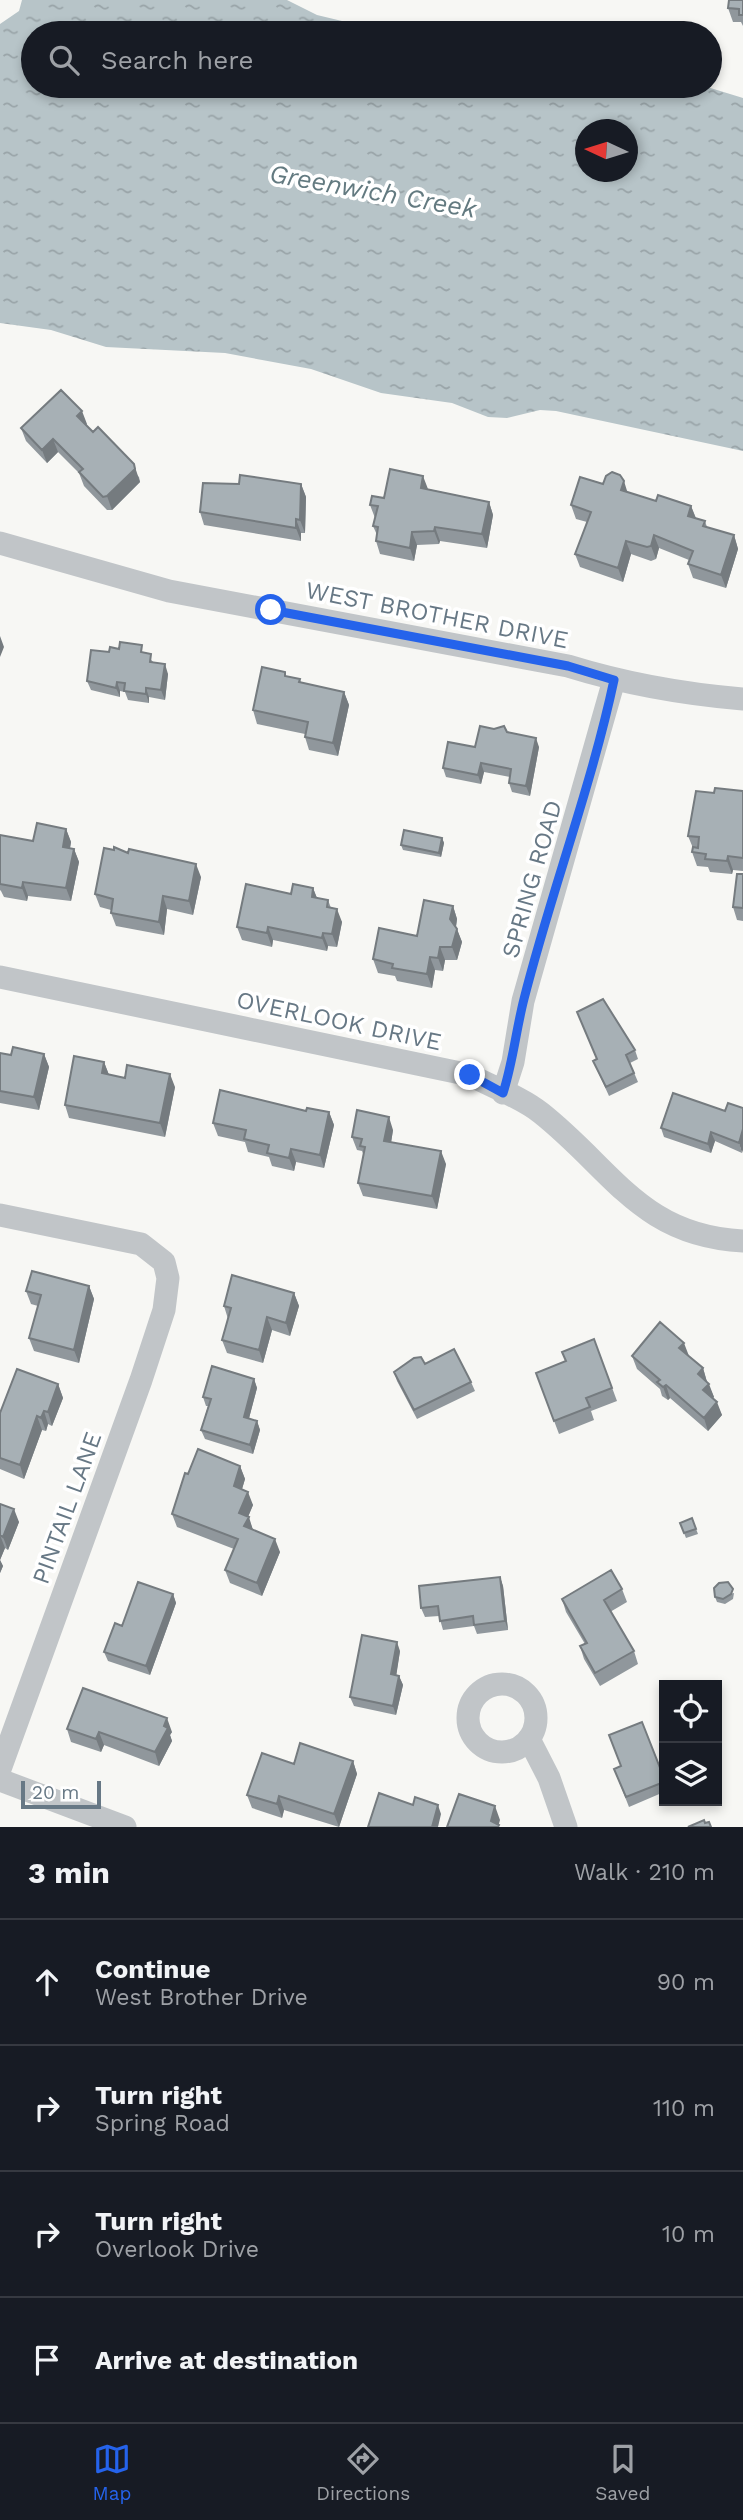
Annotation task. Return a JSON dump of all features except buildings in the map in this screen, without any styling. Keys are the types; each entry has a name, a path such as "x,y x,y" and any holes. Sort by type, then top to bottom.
{"street":[{"name":"WEST BROTHER DRIVE","path":"0,543 169,591 568,666 614,680 693,695 743,699"},
{"name":"SPRING ROAD","path":"503,1093 513,1062 523,1001 582,803 614,680"},
{"name":"OVERLOOK DRIVE","path":"0,977 470,1075 540,1112 657,1218 683,1231 713,1239 743,1241"},
{"name":"PINTAIL LANE","path":"0,1215 141,1244 164,1262 168,1278 163,1310 145,1368 0,1769"},
{"path":"529,1739 549,1778 566,1827"},
{"path":"0,1780 125,1827"}],"water":[{"name":"Greenwich Creek","path":"22,0 287,0 317,15 342,21 21,21 21,98 722,98 722,92 743,98 743,451 556,411 540,410 507,418 488,417 452,403 381,393 311,369 225,353 106,347 51,330 0,323 0,24 19,11"}],"route":[{"path":"271,610 568,666 614,680 582,803 523,1001 513,1062 503,1093 470,1075"}]}
